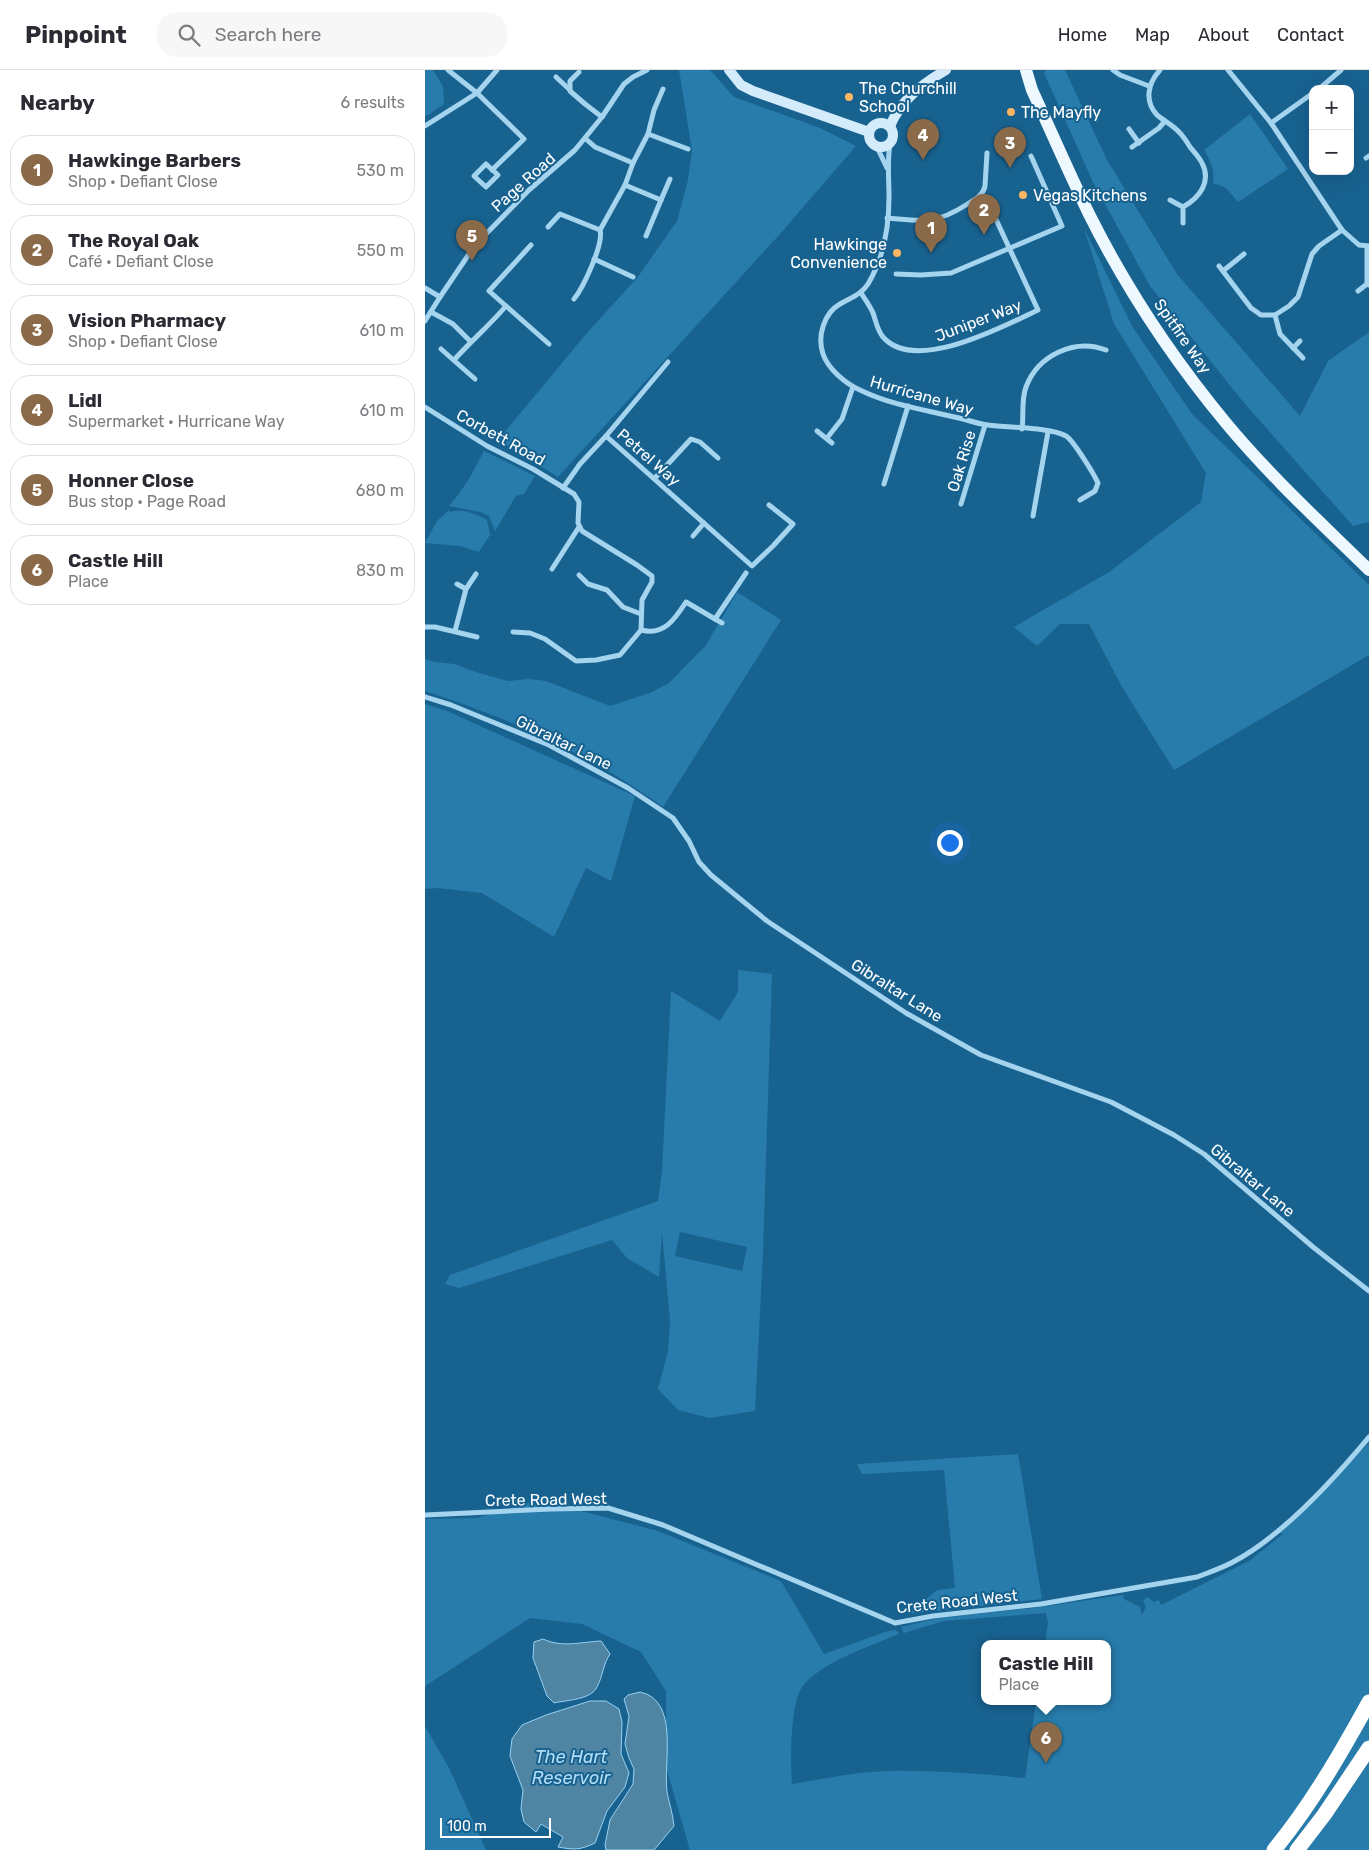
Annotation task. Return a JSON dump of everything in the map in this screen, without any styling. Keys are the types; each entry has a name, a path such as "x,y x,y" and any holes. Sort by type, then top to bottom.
{"highway":[{"path":"1274,1850 1311,1800 1369,1702"},
{"path":"1297,1850 1369,1748"}],"main road":[{"name":"Spitfire Way","path":"1017,70 1027,75 1085,205 1134,293 1170,349 1245,446 1369,570"}],"street":[{"path":"448,70 477,93 524,139 492,170"},
{"path":"425,126 477,93 497,70"},
{"name":"Page Road","path":"425,321 439,297 483,237 529,190 569,158 585,139 624,84 647,70"},
{"path":"729,70 741,85 753,91 869,132"},
{"path":"890,126 896,112 909,97 946,70"},
{"path":"1113,70 1120,76 1149,86"},
{"path":"1160,70 1149,86 1151,107 1180,133 1201,160 1204,168 1206,180 1202,190 1196,198 1183,206"},
{"path":"1228,70 1271,123 1342,230 1356,243 1368,246 1368,285 1358,291"},
{"path":"1324,85 1341,70"},
{"path":"571,91 570,81 579,72"},
{"path":"556,77 585,104 602,116"},
{"path":"574,299 594,259 600,239 600,230 625,185 633,163 648,134 654,110 663,89"},
{"path":"1271,123 1309,96"},
{"path":"1132,147 1159,128 1165,121"},
{"path":"861,293 870,280 882,251 889,200 887,168 890,144 894,134 890,126 878,123 869,132 871,142 877,147 887,168"},
{"path":"1129,129 1139,142"},
{"path":"648,134 688,149"},
{"path":"585,139 595,147 633,163"},
{"path":"877,147 884,147 890,144"},
{"path":"887,218 928,221 938,220 955,212 981,194 985,186 987,153"},
{"path":"896,274 951,273 1010,250 1062,226 1031,156"},
{"path":"486,164 492,170 497,176 485,187 474,176 486,164"},
{"path":"646,236 670,179"},
{"path":"625,185 661,200"},
{"path":"981,194 987,200 1010,250"},
{"path":"1171,200 1183,206"},
{"path":"1183,206 1183,223"},
{"path":"548,226 560,214 600,230"},
{"path":"1244,254 1221,269 1251,308 1261,315 1275,315 1289,306 1298,297 1312,254 1319,246 1342,230"},
{"path":"531,245 489,291 549,344"},
{"name":"Juniper Way","path":"861,293 871,309 879,332 893,345 909,350 928,350 957,344 997,329 1038,310 1010,250"},
{"path":"594,259 633,276"},
{"path":"425,288 439,297"},
{"name":"Hurricane Way","path":"861,293 838,305 833,310 825,322 821,335 823,353 829,364 853,387 908,406 985,425 1059,433 1069,438 1097,481 1098,485 1095,491 1080,500"},
{"path":"454,360 481,330 490,325 506,306"},
{"path":"431,312 453,324 470,342"},
{"path":"1275,315 1280,334 1303,358"},
{"path":"1293,348 1299,341"},
{"path":"1022,429 1026,387 1032,376 1044,362 1057,353 1074,346 1093,346 1106,350"},
{"path":"441,349 475,379"},
{"path":"605,436 659,376 668,362"},
{"path":"827,438 843,419 853,387"},
{"path":"883,484 908,406"},
{"name":"Corbett Road","path":"425,407 487,446 533,469 574,494 579,502 579,527"},
{"name":"Oak Rise","path":"961,504 985,425"},
{"path":"817,431 832,443"},
{"path":"1033,516 1048,432"},
{"name":"Petrel Way","path":"563,488 580,464 605,436 655,478 752,566 793,524 769,505"},
{"path":"655,478 691,439 700,442 718,458"},
{"path":"693,536 704,523"},
{"path":"513,632 540,637 572,660 580,662 621,655 641,630 642,600 652,582 652,576 637,565 582,531 579,527 552,569"},
{"path":"715,619 746,573"},
{"path":"455,631 466,589 476,574"},
{"path":"579,575 588,584 607,590 623,607 641,614"},
{"path":"457,584 466,589"},
{"path":"641,630 652,632 671,623 686,602 722,623"},
{"path":"425,627 455,631 477,637"},
{"name":"Gibraltar Lane","path":"425,697 451,705 549,745 628,788 673,818 689,841 699,862 711,875 767,920 906,1013 981,1056 1111,1102 1175,1135 1205,1154 1313,1247 1369,1291"},
{"name":"Crete Road West","path":"425,1515 608,1508 663,1525 895,1623 933,1616 1041,1604 1197,1577 1221,1568 1268,1539 1302,1508 1369,1437"}],"shaded area":[{"path":"425,70 433,70 443,86 444,104 425,117"},
{"path":"679,70 710,70 734,97 820,128 856,146 780,234 558,477 498,440 586,334 637,278 677,221 688,180 692,150"},
{"path":"1046,70 1065,70 1107,160 1177,274 1300,416 1328,361 1369,332 1369,522 1353,526 1245,404 1150,286 1093,182 1044,73"},
{"path":"1250,114 1288,169 1238,202 1226,188 1213,183 1212,166 1204,150"},
{"path":"1084,228 1132,326 1192,414 1369,585 1369,655 1174,770 1122,687 1089,624 1060,624 1037,646 1014,627 1109,572 1201,502 1206,473 1114,324"},
{"path":"484,451 535,476 524,494 516,496 495,531 489,516 480,512 449,506 464,486"},
{"path":"449,510 450,512 469,512 487,520 490,535 479,552 460,546 425,543 437,521"},
{"path":"737,592 781,620 663,807 608,771 549,740 487,713 425,691 425,659 454,664 508,681 528,679 546,681 610,706 650,693 669,683 706,645"},
{"path":"425,704 447,711 635,796 611,881 586,868 554,937 482,893 438,888 425,889"},
{"path":"738,970 772,974 763,1252 755,1411 709,1418 678,1410 658,1389 668,1352 670,1320 662,1233 659,1277 627,1258 612,1240 459,1288 445,1284 450,1275 658,1201 662,1171 671,991 720,1021 738,992","holes":["680,1232 747,1247 742,1271 675,1256"]},
{"path":"1369,1442 1369,1850 690,1850 666,1767 666,1691 641,1652 582,1624 530,1618 425,1686 425,1519 477,1518 539,1500 658,1531 781,1581 824,1654 888,1631 896,1630 899,1634 843,1657 829,1665 806,1683 799,1693 793,1724 791,1751 792,1784 851,1774 887,1771 939,1772 1025,1778 1036,1705 1111,1705 1111,1640 1046,1640 1048,1622 1046,1613 944,1621 904,1633 901,1627 939,1618 1033,1608 1123,1595 1124,1599 1140,1607 1142,1615 1146,1607 1143,1600 1148,1597 1154,1602 1159,1600 1161,1605 1249,1561 1283,1534 1279,1533 1337,1477"},
{"path":"1018,1454 1042,1599 908,1614 937,1590 955,1588 944,1470 862,1474 857,1464"},
{"path":"425,1726 449,1768 486,1850 425,1850"}],"water":[{"path":"543,1639 565,1644 601,1641 610,1654 594,1691 578,1699 554,1703 547,1696 533,1658 534,1642"},
{"path":"640,1692 652,1697 661,1707 665,1720 667,1734 667,1792 674,1826 654,1850 606,1850 605,1845 610,1820 633,1784 634,1769 625,1744 629,1716 624,1699 628,1695"},
{"name":"The Hart Reservoir","path":"590,1701 606,1701 619,1709 622,1722 621,1754 629,1773 625,1787 607,1811 595,1843 577,1849 569,1849 558,1847 563,1837 541,1824 536,1832 524,1822 521,1809 523,1790 510,1756 512,1739 522,1725"}],"place":[{"name":"The Churchill School","path":"849,97"},
{"name":"The Mayfly","path":"1011,112"},
{"name":"Lidl","path":"923,160"},
{"name":"Vision Pharmacy","path":"1010,168"},
{"name":"Vegas Kitchens","path":"1023,195"},
{"name":"The Royal Oak","path":"984,235"},
{"name":"Hawkinge Convenience","path":"897,253"},
{"name":"Hawkinge Barbers","path":"931,253"},
{"name":"Honner Close","path":"472,261"},
{"name":"Castle Hill","path":"1046,1763"}]}
